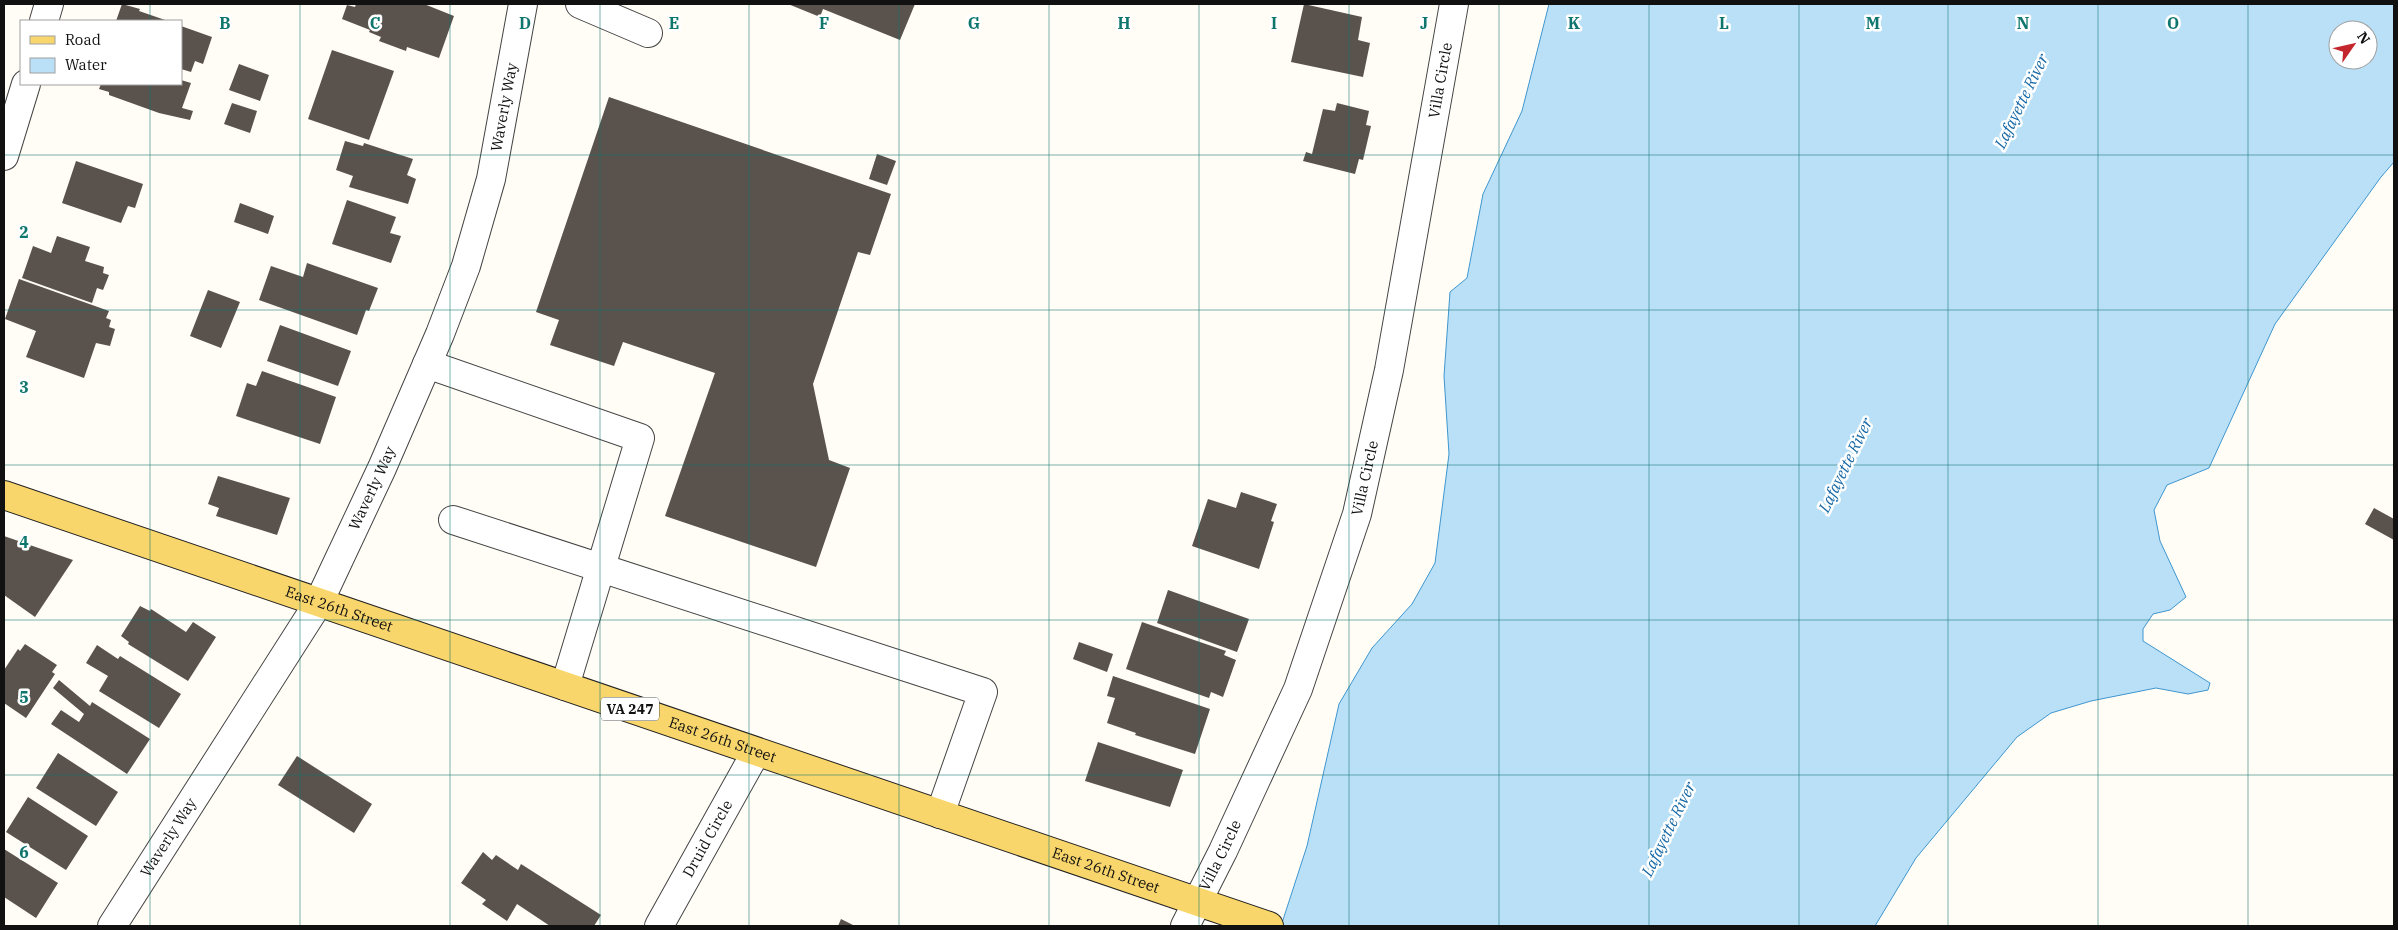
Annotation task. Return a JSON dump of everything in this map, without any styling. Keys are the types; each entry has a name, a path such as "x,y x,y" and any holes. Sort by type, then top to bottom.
{"main road":[{"name":"East 26th Street","path":"4,495 1263,924"}],"street":[{"path":"44,20 49,4"},
{"name":"Waverly Way","path":"112,926 319,602 382,468 427,364 466,266 491,179 523,4"},
{"path":"580,4 648,33"},
{"name":"Villa Circle","path":"1185,926 1298,689 1357,514 1390,360 1454,4"},
{"path":"4,156 26,85"},
{"path":"427,364 640,438 565,686"},
{"path":"453,520 983,692 940,814"},
{"name":"Druid Circle","path":"659,926 756,752"}],"water":[{"name":"Lafayette River","path":"1549,4 2394,4 2394,162 2381,177 2275,324 2209,468 2167,485 2154,510 2160,541 2186,597 2170,610 2153,614 2143,629 2143,641 2210,683 2208,690 2188,694 2156,688 2091,701 2051,713 2017,737 1916,858 1875,926 1281,926 1307,846 1339,704 1372,648 1412,604 1435,563 1449,454 1444,376 1450,292 1467,278 1483,194 1522,111"}],"building":[{"path":"122,4 140,9 139,11 165,20 116,20"},
{"path":"356,4 424,4 454,16 439,58 407,47 406,51 379,41 381,37 369,32 370,30 342,19 347,5 355,7"},
{"path":"788,4 915,4 900,40 823,9 820,17"},
{"path":"1304,4 1362,17 1358,40 1370,43 1363,77 1291,62"},
{"path":"182,26 212,37 203,64 195,61 191,72 182,69"},
{"path":"332,50 394,71 369,140 308,119"},
{"path":"239,64 269,75 260,101 229,90"},
{"path":"182,80 191,83 182,108 193,111 190,120 159,113 109,95 109,92 99,89 101,85 182,85"},
{"path":"609,97 891,194 870,255 858,252 813,384 829,460 850,468 816,567 665,516 715,373 623,342 614,366 550,345 559,320 536,312"},
{"path":"232,103 257,111 250,133 224,124"},
{"path":"1337,103 1369,111 1366,125 1371,126 1363,160 1359,159 1355,174 1303,161 1306,152 1312,154 1323,109 1335,111"},
{"path":"345,141 363,146 364,143 413,159 407,175 416,179 408,204 349,187 353,176 336,170"},
{"path":"877,154 896,161 887,185 869,179"},
{"path":"76,161 143,184 135,208 128,206 121,223 62,203"},
{"path":"347,200 396,217 390,233 401,236 391,263 332,244"},
{"path":"240,203 274,216 268,234 234,222"},
{"path":"57,236 90,247 85,261 104,267 103,273 109,275 103,290 97,288 92,303 22,278 33,246 51,253"},
{"path":"307,263 378,288 369,311 366,310 357,335 259,300 271,266 303,277"},
{"path":"19,279 109,311 106,318 111,320 109,327 115,329 110,346 96,343 84,378 26,357 36,331 5,319"},
{"path":"208,290 240,302 221,348 190,336"},
{"path":"280,325 351,351 338,386 267,361"},
{"path":"262,371 336,397 320,444 236,416 247,383 256,386"},
{"path":"218,476 290,498 277,535 216,516 219,508 208,504"},
{"path":"1241,492 1277,504 1271,521 1274,522 1259,569 1192,546 1208,499 1236,508"},
{"path":"2374,508 2394,519 2394,540 2365,524"},
{"path":"4,536 73,560 35,617 4,595"},
{"path":"1168,590 1249,619 1237,652 1157,623"},
{"path":"140,606 150,611 151,609 186,632 193,622 216,637 188,681 128,644 129,642 121,636"},
{"path":"1142,622 1226,651 1224,655 1236,660 1223,697 1211,692 1209,698 1126,669"},
{"path":"1079,642 1113,654 1107,672 1073,659"},
{"path":"25,644 57,665 52,672 55,674 26,718 4,703 4,670 18,649 20,651"},
{"path":"97,645 118,659 120,656 181,694 159,728 99,691 108,676 86,663"},
{"path":"1113,676 1210,709 1195,754 1135,735 1136,733 1107,723 1115,698 1107,696"},
{"path":"59,680 90,706 92,702 150,739 127,774 51,724 61,710 79,722 84,714 53,688"},
{"path":"1098,742 1183,770 1170,807 1085,781"},
{"path":"58,753 118,792 96,826 36,788"},
{"path":"297,756 372,804 354,833 278,785"},
{"path":"28,797 88,836 66,870 6,832"},
{"path":"4,849 58,883 36,918 4,897"},
{"path":"483,852 492,860 496,855 518,870 521,864 601,915 594,926 550,926 517,904 507,921 482,904 486,900 461,883"},
{"path":"841,919 855,926 838,926"}]}
